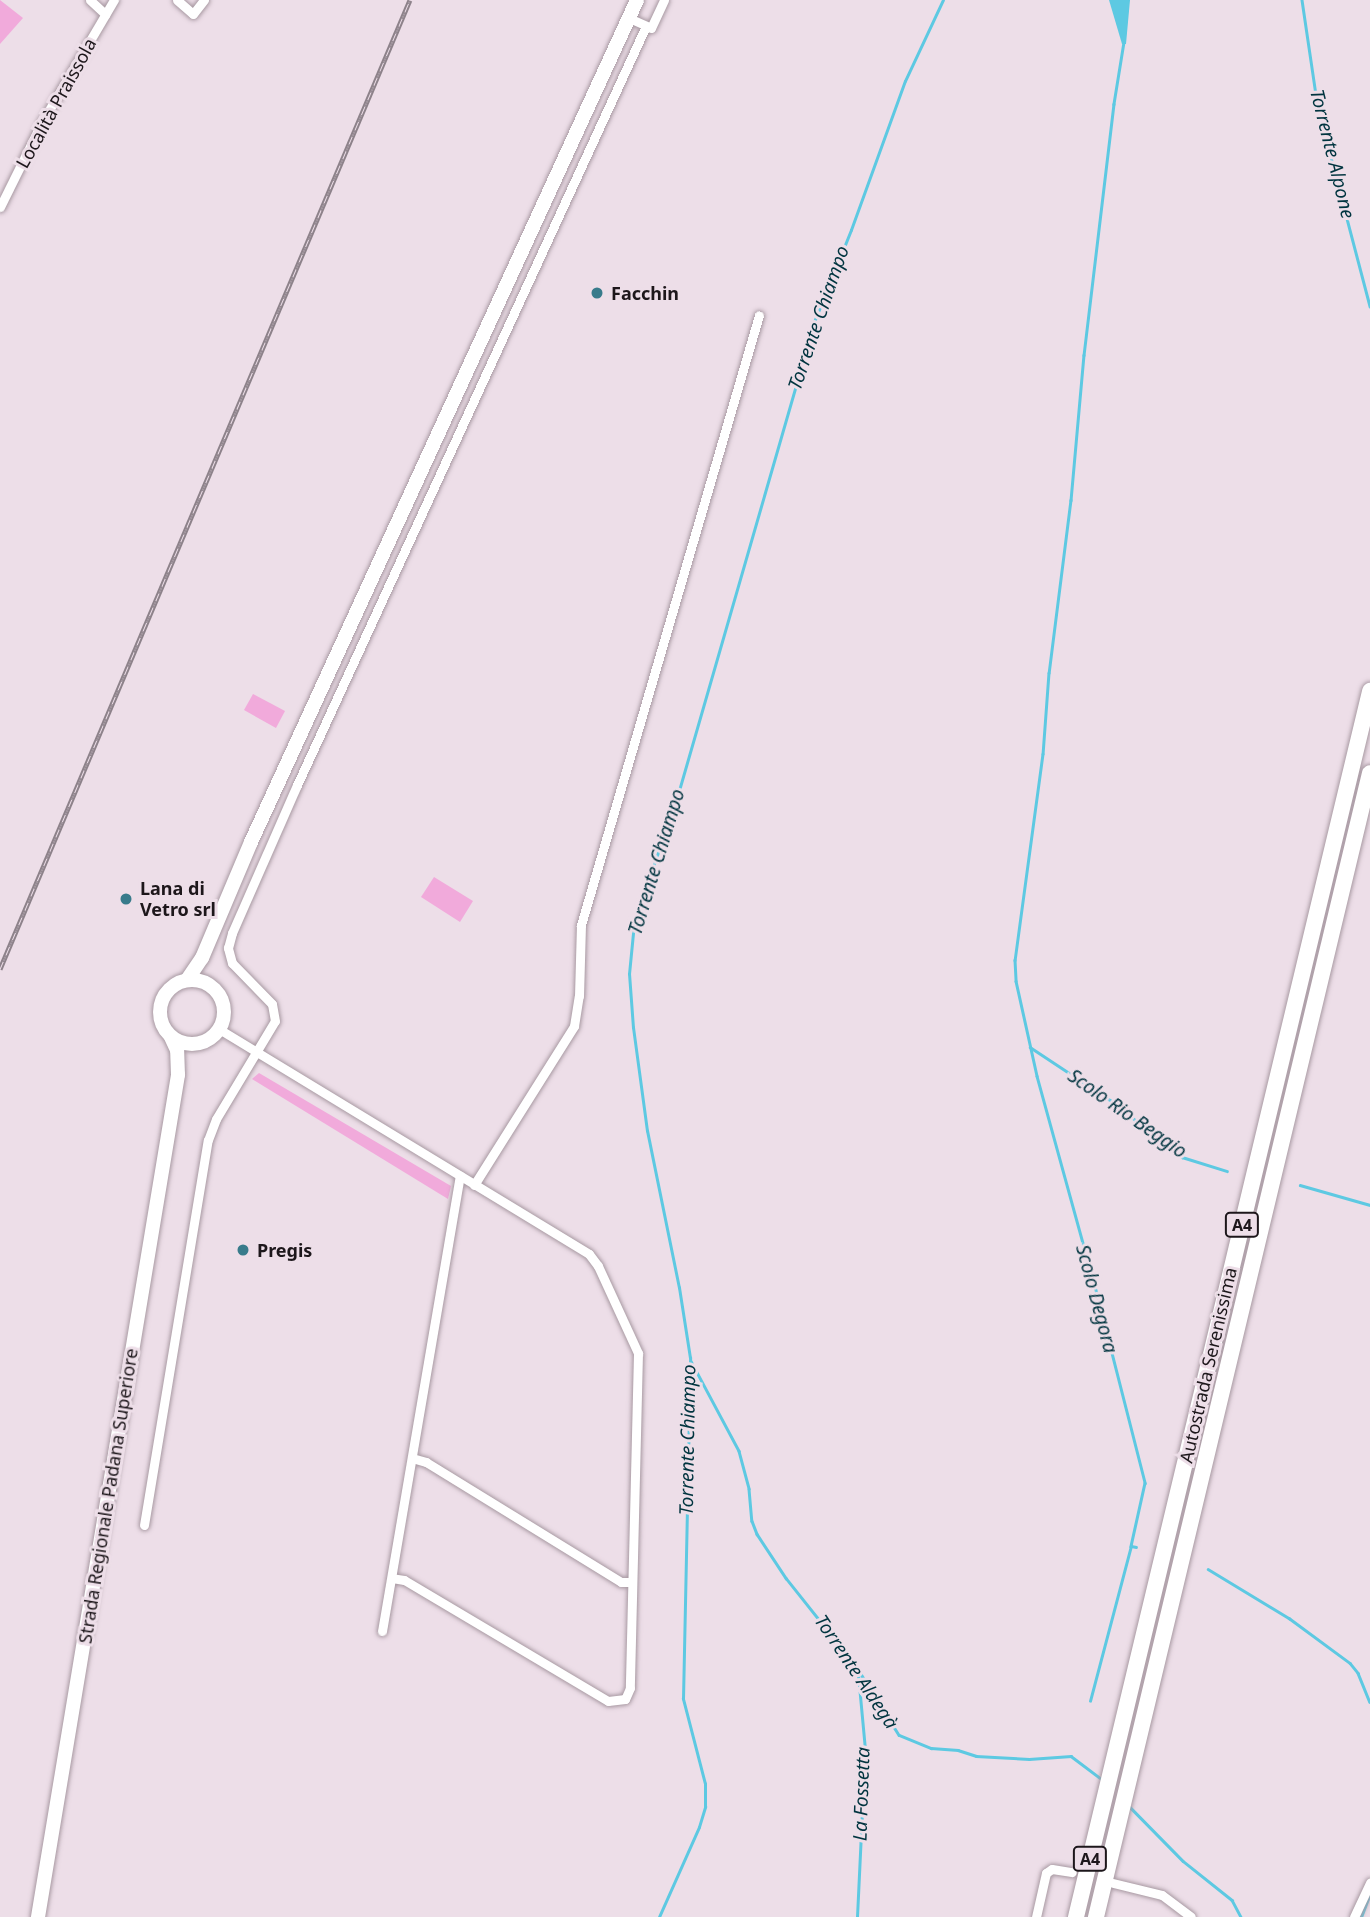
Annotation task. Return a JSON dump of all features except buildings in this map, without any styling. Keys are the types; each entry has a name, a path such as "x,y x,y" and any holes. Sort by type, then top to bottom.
{"highway":[{"name":"Autostrada Serenissima","path":"1076,1917 1370,691"},
{"name":"Autostrada Serenissima","path":"1096,1917 1370,773"}],"main road":[{"path":"187,980 208,984 216,990 224,1009 219,1029 201,1043 185,1044 171,1037 160,1019 160,1009 169,990 187,980 202,958 637,0"},
{"path":"208,984 203,963 211,934"},
{"name":"Strada Regionale Padana Superiore","path":"37,1917 178,1075 177,1050 171,1037"},
{"name":"Strada Regionale Padana Superiore","path":"178,1075 187,1052 201,1043"}],"street":[{"path":"90,0 106,14"},
{"name":"Località Praissola","path":"0,207 42,122 114,0"},
{"path":"177,0 193,14 204,0"},
{"path":"629,18 651,27 664,0"},
{"path":"144,1525 208,1140 216,1119 275,1021 272,1004 232,964 228,948 232,933 295,789 646,26"},
{"path":"474,1185 574,1026 579,996 581,925 759,314"},
{"path":"219,1029 589,1254 638,1353 630,1688 625,1699 608,1701 404,1580 392,1578"},
{"path":"382,1631 460,1177"},
{"path":"412,1458 426,1462 621,1582 632,1582"},
{"path":"1036,1917 1046,1873 1052,1869 1073,1872"},
{"path":"1113,1883 1162,1895 1191,1917"},
{"path":"1354,1917 1370,1883"}],"shaded area":[{"path":"0,0 23,18 0,44"},
{"path":"253,694 285,711 276,728 244,710"},
{"path":"434,877 473,901 460,922 421,897"},
{"path":"259,1073 451,1186 448,1199 252,1079"}],"water":[{"path":"1109,0 1130,0 1126,44 1122,44"}],"waterway":[{"name":"Torrente Chiampo","path":"659,1917 699,1827 705,1807 705,1784 683,1699 690,1358 679,1288 647,1131 633,1028 629,974 634,923 678,794 814,322 851,230 905,81 943,0"},
{"name":"Torrente Alpone","path":"1302,0 1318,108 1370,306"},
{"path":"1124,42 1084,355 1071,500 1049,673 1043,754 1015,960 1016,981 1037,1076 1145,1483 1131,1546 1136,1547"},
{"name":"Scolo Rio Beggio","path":"1030,1047 1110,1100 1182,1157 1227,1171"},
{"name":"Scolo Rio Beggio","path":"1300,1185 1370,1205"},
{"name":"Torrente Aldegà","path":"691,1361 739,1451 749,1489 752,1521 757,1534 786,1578 856,1666 899,1735 931,1748 958,1750 976,1756 1029,1759 1071,1756 1103,1780"},
{"path":"1090,1701 1131,1546"},
{"name":"Scolo Degora","path":"1208,1569 1289,1618 1350,1663 1358,1673 1370,1702"},
{"name":"La Fossetta","path":"857,1917 865,1750 858,1674"},
{"name":"Torrente Aldegà","path":"1128,1805 1183,1861 1232,1900 1241,1917"},
{"path":"1361,1917 1370,1894"}],"railway":[{"path":"0,969 410,0"}],"place":[{"name":"Facchin","path":"597,293"},
{"name":"Lana di Vetro srl","path":"126,899"},
{"name":"Pregis","path":"243,1250"}]}
